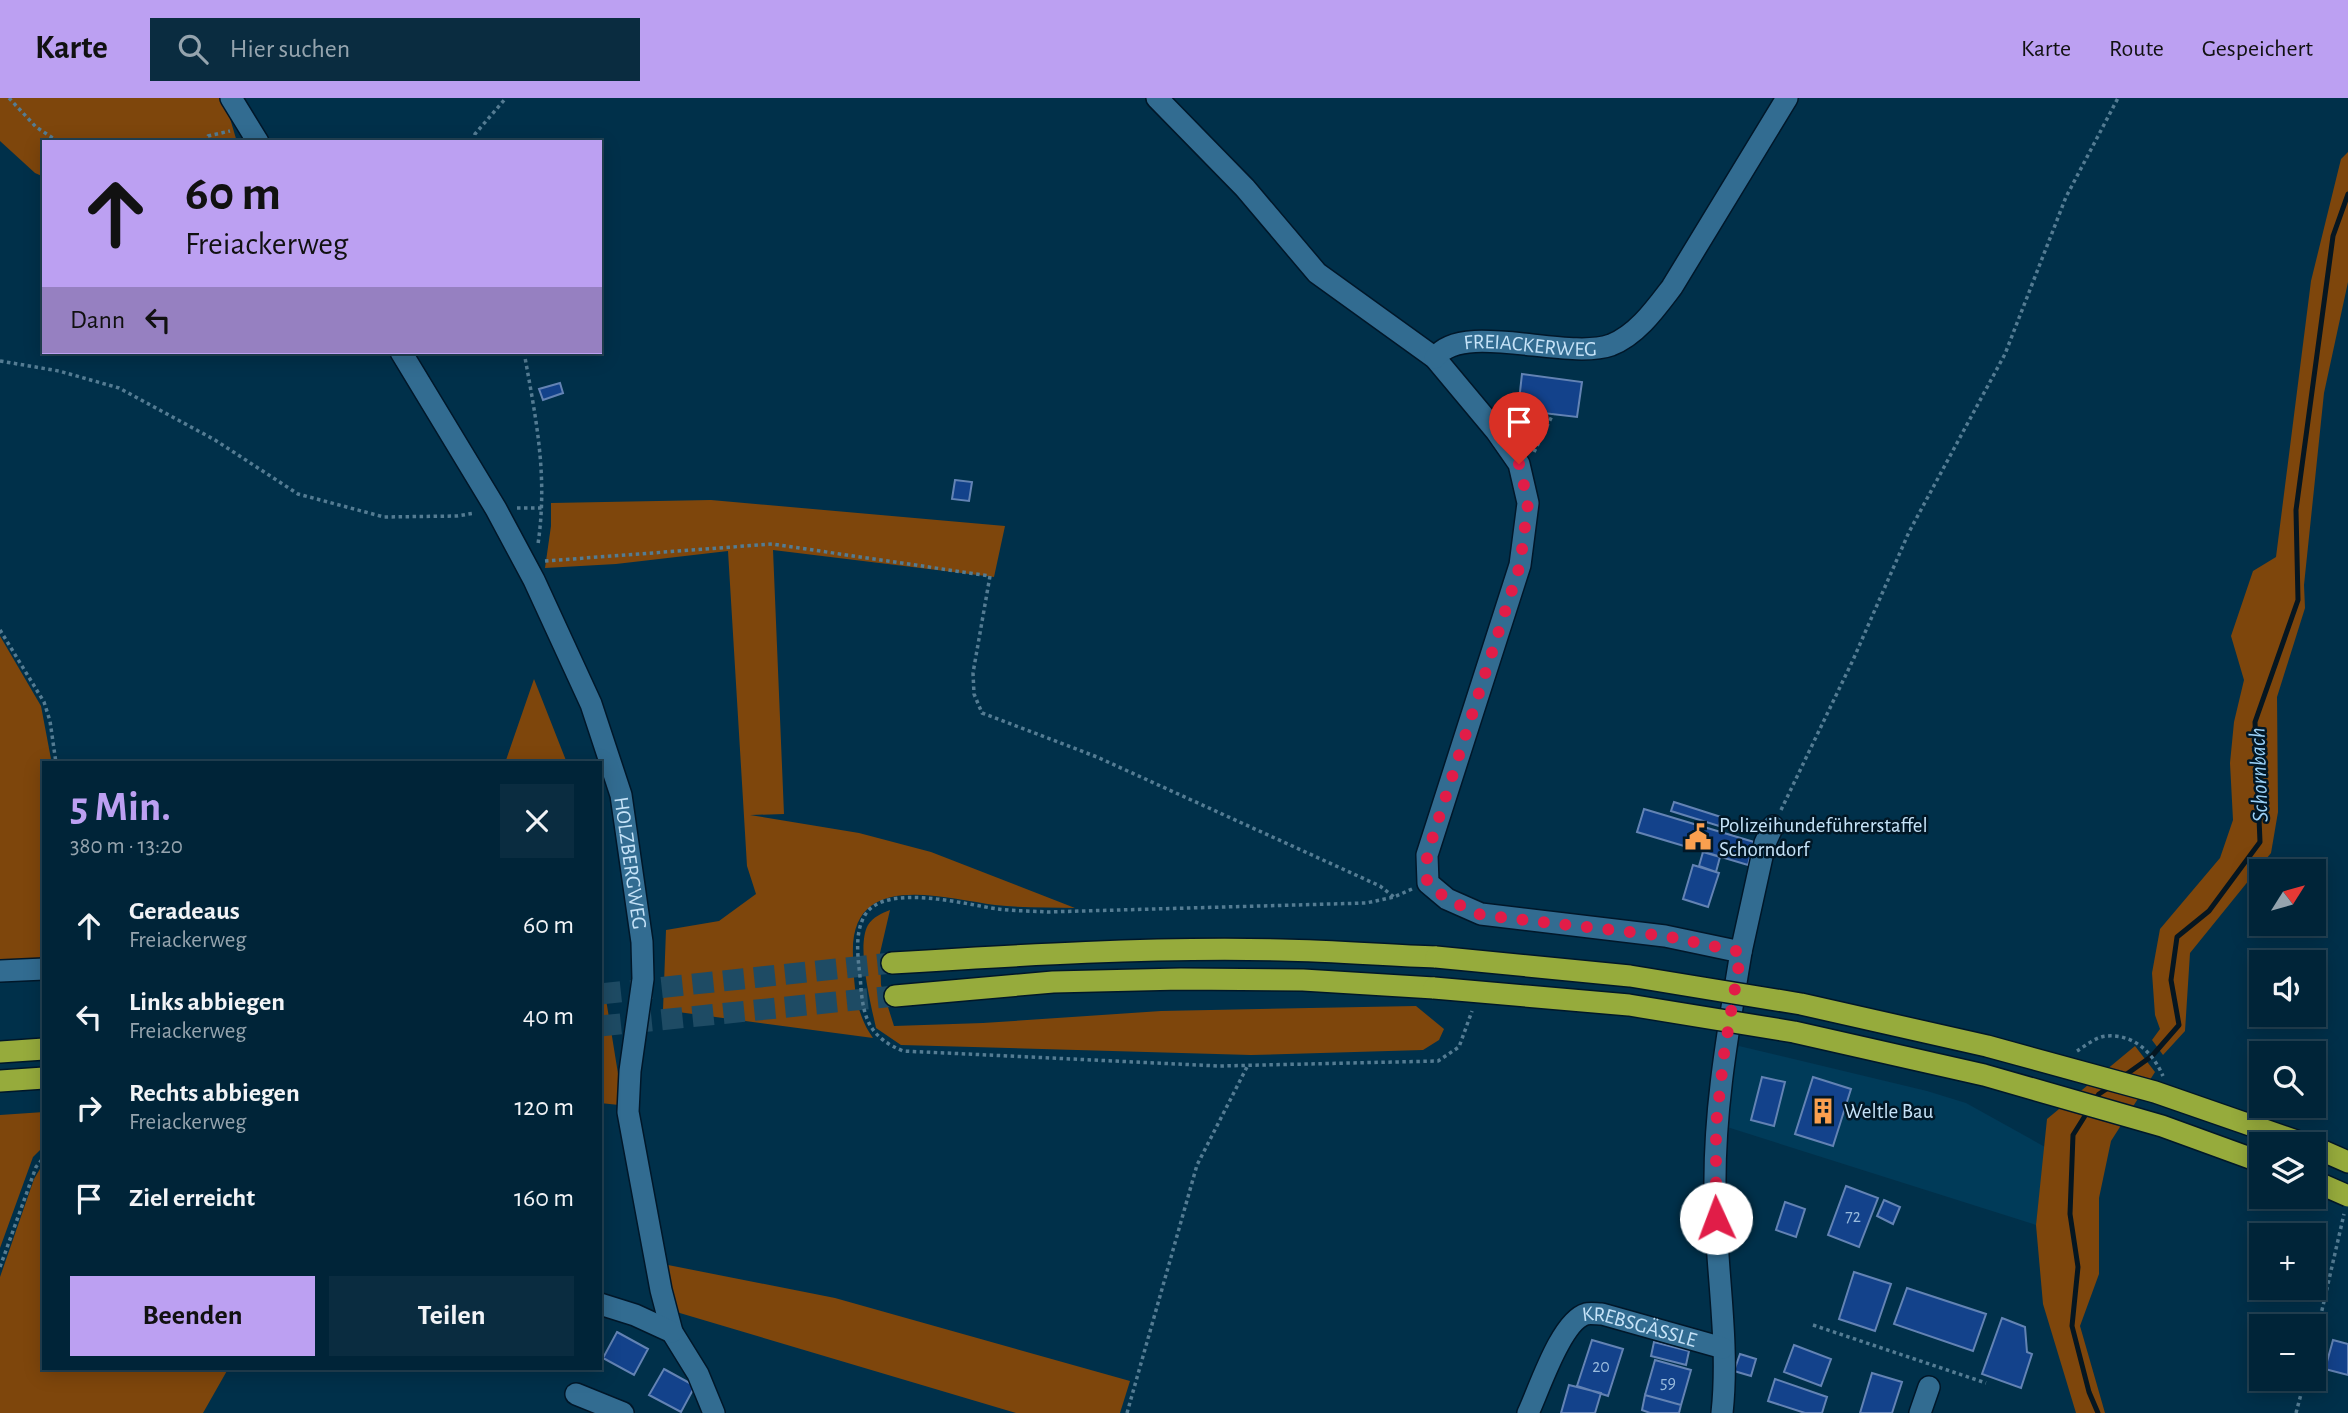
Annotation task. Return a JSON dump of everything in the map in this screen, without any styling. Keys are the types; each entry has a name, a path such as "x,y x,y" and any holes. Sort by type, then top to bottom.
{"highway":[{"path":"892,963 1044,953 1280,950 1436,957 1630,976 1801,1004 1987,1046 2155,1092 2270,1132"},
{"path":"895,996 1053,982 1303,979 1629,1005 1794,1032 1984,1075 2162,1126 2249,1158"},
{"path":"0,1052 42,1049"},
{"path":"0,1081 42,1079"},
{"path":"2326,1152 2348,1162"},
{"path":"2326,1188 2347,1201"}],"street":[{"path":"231,98 253,134"},
{"path":"1157,98 1245,188 1317,272 1434,358"},
{"name":"FREIACKERWEG","path":"1427,883 1427,855 1520,565 1528,503 1519,464 1496,430 1434,358 1440,350 1458,342 1512,343 1587,351 1613,344 1637,328 1672,287 1787,98"},
{"name":"HOLZBERGWEG","path":"402,354 496,509 534,580 591,704 621,795 643,979 630,1071 628,1112 661,1290 672,1332 698,1374 714,1413"},
{"path":"1722,1413 1726,1380 1715,1179 1716,1125 1724,1054 1741,952 1765,843 1773,826"},
{"path":"1427,883 1447,899 1481,915 1665,936 1741,952"},
{"path":"0,971 42,969"},
{"path":"635,1315 661,1290"},
{"path":"602,1305 635,1315 672,1332"},
{"name":"KREBSGÄSSLE","path":"1528,1413 1561,1340 1571,1324 1585,1314 1602,1314 1723,1348"},
{"path":"1920,1413 1929,1387"},
{"path":"576,1394 623,1413"}],"path":[{"path":"9,98 36,127 56,140"},
{"path":"474,140 475,134 506,98"},
{"path":"1773,826 1853,660 1909,533 2005,354 2066,197 2118,98"},
{"path":"205,140 208,136 253,134"},
{"path":"524,354 541,444 543,508 537,548"},
{"path":"0,361 59,371 119,388 215,440 298,494 384,517 457,516 496,509"},
{"path":"1519,464 1535,451 1553,414"},
{"path":"534,580 535,562 772,544 990,576 973,673 974,694 982,713 1097,757 1380,886 1394,897"},
{"path":"0,630 44,702 50,721 55,761"},
{"path":"1427,883 1394,897 1366,903 1047,912 901,898 877,903 865,915 858,939 863,1009 872,1031 888,1045 903,1051 1219,1066 1438,1060 1459,1047"},
{"path":"2077,1050 2105,1035 2127,1038 2145,1048 2158,1065"},
{"path":"1127,1413 1197,1165 1248,1065"},
{"path":"0,1267 36,1167 42,1160"},
{"path":"2321,1314 2347,1201"},
{"path":"1813,1325 1986,1383"},
{"path":"2295,1413 2301,1391"}],"shaded area":[{"path":"0,98 224,98 236,140 42,140 42,176 35,173 0,141"},
{"path":"2348,152 2348,282 2324,393 2304,585 2305,608 2277,697 2278,812 2271,853 2266,859 2249,859 2249,880 2190,953 2185,1031 2163,1055 2152,1040 2160,1029 2155,1015 2152,973 2160,929 2220,858 2233,820 2230,763 2234,722 2244,680 2231,636 2253,571 2276,557 2311,281 2341,159"},
{"path":"711,500 1005,526 994,577 773,550 784,814 750,815 859,833 931,852 1075,908 1005,906 926,895 903,895 882,900 866,910 856,929 853,956 859,1009 873,1038 663,1010 666,930 719,921 756,894 747,866 728,551 616,564 545,568 551,526 551,503"},
{"path":"0,636 41,706 51,761 42,761 42,961 0,964"},
{"path":"534,679 566,761 506,761"},
{"path":"890,910 880,953 881,985 894,1026 1161,1011 1416,1006 1444,1029 1439,1040 1423,1050 1251,1055 901,1045 876,1028 864,961 863,947 868,925"},
{"path":"602,974 620,1086 619,1105 602,1103"},
{"path":"1739,1046 1927,1091 1966,1103 2045,1147 2036,1225 1724,1126 1728,1071"},
{"path":"2135,1046 2155,1072 2111,1141 2099,1198 2099,1274 2080,1326 2105,1413 2076,1413 2043,1304 2036,1225 2047,1119"},
{"path":"42,1112 42,1148 33,1157 0,1248 0,1115"},
{"path":"42,1165 42,1370 227,1370 203,1413 0,1413 0,1277 34,1179"},
{"path":"668,1265 835,1298 1130,1381 1120,1413 1016,1413 673,1311 668,1288"}],"building":[{"path":"1522,374 1582,382 1577,417 1518,410"},
{"path":"560,383 563,393 543,400 539,389"},
{"path":"955,480 972,482 969,501 952,499"},
{"path":"1674,802 1721,817 1719,826 1671,811"},
{"name":"Polizeihundeführerstaffel Schorndorf","path":"1644,809 1754,842 1748,865 1637,832"},
{"path":"1703,852 1720,857 1716,872 1699,866"},
{"path":"1693,865 1719,873 1708,907 1683,899"},
{"path":"1762,1077 1785,1082 1774,1126 1751,1120"},
{"name":"Weltle Bau","path":"1813,1077 1851,1089 1833,1146 1795,1134"},
{"path":"1846,1186 1878,1198 1859,1247 1828,1235"},
{"path":"1884,1200 1900,1207 1893,1224 1877,1216"},
{"path":"1785,1202 1805,1209 1796,1237 1776,1230"},
{"path":"1854,1272 1891,1284 1875,1331 1839,1319"},
{"path":"1907,1288 1986,1314 1973,1351 1894,1324"},
{"path":"2002,1318 2025,1327 2027,1352 2032,1354 2021,1388 1982,1374"},
{"path":"617,1332 648,1349 634,1375 603,1358"},
{"path":"1592,1340 1623,1349 1608,1396 1577,1386"},
{"path":"2333,1340 2348,1344 2348,1375 2326,1369"},
{"path":"1654,1342 1689,1351 1686,1365 1651,1356"},
{"path":"1794,1345 1831,1359 1821,1386 1784,1372"},
{"path":"1740,1354 1756,1359 1751,1376 1734,1371"},
{"path":"1655,1360 1691,1370 1681,1405 1645,1395"},
{"path":"664,1369 695,1386 681,1412 649,1395"},
{"path":"1872,1373 1902,1382 1892,1413 1860,1413"},
{"path":"1775,1379 1827,1397 1822,1413 1805,1413 1768,1401"},
{"path":"1569,1385 1601,1393 1595,1413 1561,1413"},
{"path":"1645,1395 1681,1405 1679,1413 1650,1413 1642,1410"}],"waterway":[{"name":"Schornbach","path":"2124,1076 2152,1056 2179,1025 2171,980 2177,937 2209,911 2260,842 2255,722 2298,600 2296,510 2333,236 2348,194"},
{"name":"Schornbach","path":"2095,1100 2111,1086"},
{"name":"Schornbach","path":"2088,1111 2073,1135 2070,1214 2078,1267 2072,1326 2089,1392 2098,1413"}],"tunnel":[{"path":"602,994 892,963"},
{"path":"602,1026 895,996"}],"place":[{"name":"Polizeihundeführerstaffel Schorndorf","path":"1698,837"},
{"name":"Weltle Bau","path":"1823,1111"}],"route":[{"path":"1519,464 1528,503 1520,565 1427,855 1427,883 1447,899 1481,915 1665,936 1741,952 1724,1054 1716,1125 1716,1218"}]}
